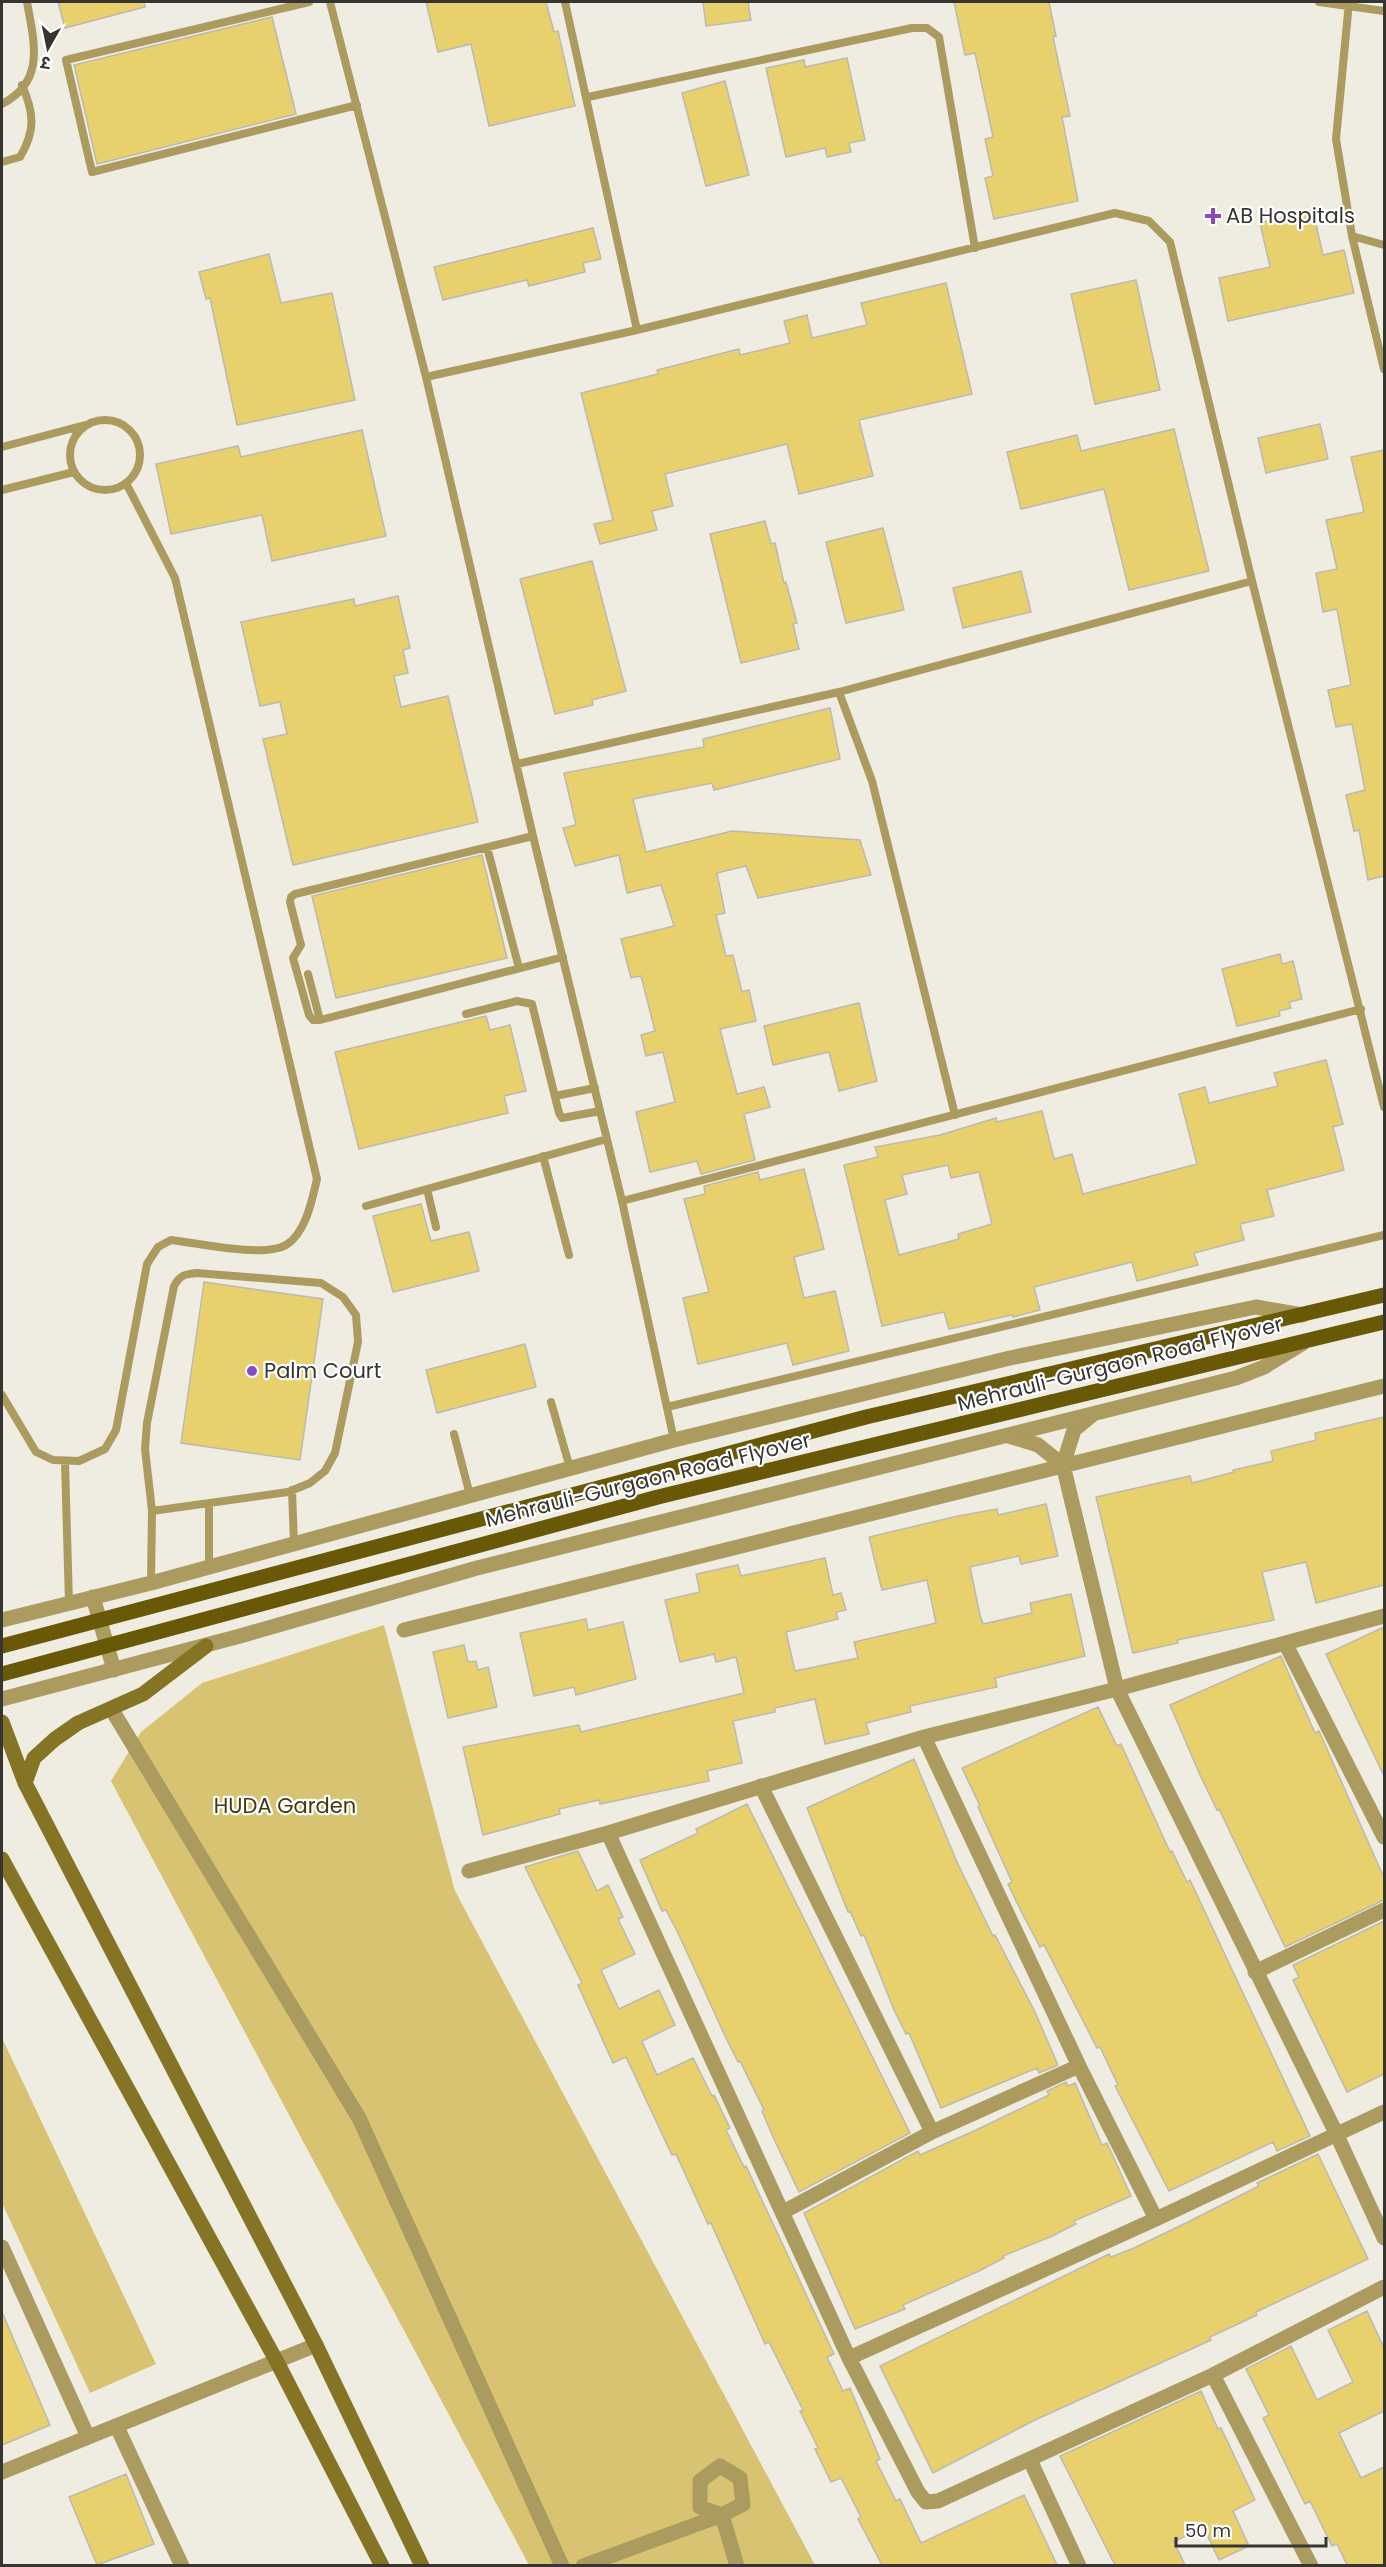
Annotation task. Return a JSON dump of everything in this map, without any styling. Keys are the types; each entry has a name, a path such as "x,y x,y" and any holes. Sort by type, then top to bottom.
{"main road":[{"name":"Mehrauli-Gurgaon Road Flyover","path":"2,1646 866,1417 1384,1295"},
{"name":"Mehrauli-Gurgaon Road Flyover","path":"2,1674 658,1497 1384,1322"},
{"path":"25,1783 34,1758 55,1739 78,1724 143,1694 206,1646"},
{"path":"2,1722 25,1783 316,2345 422,2565"},
{"path":"2,1859 277,2362 382,2565"}],"street":[{"path":"2,1620 151,1583 674,1440 1010,1358 1256,1307 1302,1315"},
{"path":"2,1699 206,1646 477,1568 1009,1436 1249,1373 1309,1340"},
{"path":"404,1630 1384,1386"},
{"path":"1092,1415 1074,1430 1063,1465 1117,1689 1336,2133 1384,2238"},
{"path":"1009,1436 1038,1445 1063,1465"},
{"path":"93,1597 114,1670"},
{"path":"469,1870 608,1833 924,1737 1117,1689 1384,1616"},
{"path":"1285,1643 1384,1837"},
{"path":"112,1710 359,2118 562,2565"},
{"path":"924,1737 1079,2066 1156,2219"},
{"path":"761,1786 932,2132"},
{"path":"608,1833 849,2358 918,2492 926,2502 938,2501 1213,2375 1384,2287"},
{"path":"1255,1972 1384,1910"},
{"path":"783,2211 932,2132 1079,2066"},
{"path":"849,2358 1156,2219 1384,2112"},
{"path":"2,2247 88,2437"},
{"path":"2,2472 316,2345"},
{"path":"1213,2375 1311,2565"},
{"path":"117,2427 182,2565"},
{"path":"1030,2460 1079,2565"},
{"path":"583,2565 722,2515 737,2565"}],"lane":[{"path":"2,104 12,98 31,74 35,62 27,2"},
{"path":"309,2 66,60 92,172 357,105"},
{"path":"330,2 426,377 533,836 622,1201 674,1440"},
{"path":"566,2 636,330"},
{"path":"1319,2 1349,4 1384,11"},
{"path":"1349,4 1336,139 1352,236 1384,369"},
{"path":"588,97 912,28 927,28 939,37 975,248"},
{"path":"2,162 20,157 27,145 32,124 32,108 22,85"},
{"path":"426,377 636,330 1115,213 1149,221 1170,242 1252,581 1384,1107"},
{"path":"1352,236 1384,245"},
{"path":"2,447 88,425 110,420 130,430 137,440 140,452 139,464 134,475 115,489 103,490 91,487 81,481 74,472 70,451 79,431 88,425"},
{"path":"2,490 74,472"},
{"path":"2,1395 36,1452 65,1462 79,1461 105,1449 116,1430 147,1264 158,1247 171,1240 264,1251 286,1245 299,1231 310,1208 317,1179 175,578 126,483"},
{"path":"517,764 839,692 1252,581"},
{"path":"839,692 872,781 955,1114"},
{"path":"533,836 295,894 291,897 290,903 301,945 293,958 309,1015 313,1020 320,1020 562,957"},
{"path":"487,847 519,968"},
{"path":"308,974 320,1020"},
{"path":"466,1014 517,1000 532,1004 562,1118 600,1111"},
{"path":"622,1201 1361,1009"},
{"path":"555,1096 595,1088"},
{"path":"366,1206 607,1139"},
{"path":"543,1156 569,1255"},
{"path":"427,1189 436,1227"},
{"path":"667,1407 1384,1235"},
{"path":"151,1583 152,1510 146,1449 147,1423 174,1286 178,1279 186,1274 321,1283 344,1297 356,1315 358,1342 335,1453 325,1471 310,1483 292,1490 152,1510"},
{"path":"551,1402 570,1468"},
{"path":"454,1434 470,1495"},
{"path":"65,1462 69,1603"},
{"path":"292,1490 294,1544"},
{"path":"208,1567 209,1503"}],"green space":[{"name":"HUDA Garden","path":"384,1625 455,1891 815,2565 529,2565 111,1781 141,1732 202,1683"},
{"path":"2,2038 156,2364 90,2393 2,2203"}],"building":[{"path":"58,2 144,2 145,7 65,28"},
{"path":"426,2 546,2 554,32 558,31 575,106 489,126 471,44 438,52"},
{"path":"703,2 748,2 751,20 706,26"},
{"path":"954,2 1049,2 1056,36 1053,37 1070,116 1062,117 1078,201 994,219 985,178 993,176 985,139 993,137 975,53 965,55"},
{"path":"272,17 296,114 97,164 74,65"},
{"path":"847,58 865,140 849,143 851,152 827,157 825,148 786,157 766,68 804,60 805,67"},
{"path":"725,81 749,175 706,186 682,93"},
{"path":"1313,211 1323,255 1344,250 1354,293 1228,321 1219,278 1270,267 1260,223"},
{"path":"593,228 601,259 583,263 585,272 529,286 527,280 443,300 434,267"},
{"path":"269,254 281,303 332,293 355,400 237,425 210,298 206,299 199,272"},
{"path":"1136,280 1160,390 1095,404 1071,294"},
{"path":"946,283 972,394 859,420 873,476 799,494 787,444 665,474 673,506 652,511 657,530 600,544 594,524 613,520 581,393 658,374 657,370 739,349 740,355 790,343 784,321 807,315 812,338 867,325 861,303"},
{"path":"1320,424 1328,459 1266,473 1258,438"},
{"path":"1174,429 1209,571 1129,590 1104,489 1021,509 1007,452 1077,435 1081,451"},
{"path":"362,430 386,536 272,561 262,515 171,534 156,464 238,446 241,457"},
{"path":"1384,450 1384,876 1368,880 1359,830 1354,831 1346,795 1365,790 1352,724 1336,727 1328,690 1351,685 1337,609 1323,612 1316,573 1337,569 1326,520 1364,512 1351,457"},
{"path":"765,521 771,544 775,543 784,583 786,582 797,623 793,624 799,649 741,663 710,534"},
{"path":"883,528 904,610 846,623 826,542"},
{"path":"592,561 626,691 592,700 593,705 555,714 520,579"},
{"path":"1021,571 1031,612 963,628 953,588"},
{"path":"398,596 410,648 403,650 408,673 394,676 401,707 448,696 478,822 293,865 263,739 287,734 280,702 260,706 241,622 354,599 355,606"},
{"path":"830,708 840,759 714,790 712,783 633,799 646,852 732,831 860,840 871,875 758,898 746,866 717,873 725,913 716,915 726,956 733,955 742,992 749,990 756,1021 720,1029 737,1094 764,1087 770,1107 744,1114 755,1160 701,1174 697,1161 650,1172 636,1112 675,1102 663,1052 646,1056 641,1035 655,1031 641,976 631,978 621,939 674,926 661,885 627,893 619,855 575,866 563,828 576,825 564,773 704,747 703,739"},
{"path":"482,855 507,958 336,998 312,896"},
{"path":"1280,954 1282,964 1293,961 1302,999 1289,1002 1291,1008 1279,1011 1280,1016 1237,1026 1222,969"},
{"path":"859,1003 877,1081 839,1091 829,1052 773,1065 764,1026"},
{"path":"486,1016 490,1030 510,1025 526,1091 504,1096 508,1113 359,1149 335,1052"},
{"path":"1326,1060 1343,1124 1333,1127 1344,1170 1267,1190 1274,1216 1240,1224 1244,1240 1194,1253 1198,1265 1137,1281 1132,1262 1034,1287 1040,1310 1013,1317 1012,1315 949,1329 944,1312 882,1326 844,1165 878,1157 875,1147 940,1135 996,1118 997,1122 1042,1111 1054,1159 1072,1154 1083,1194 1197,1164 1179,1094 1205,1087 1209,1103 1278,1086 1274,1073","holes":["948,1165 951,1178 979,1172 992,1224 958,1234 959,1239 899,1255 885,1200 907,1194 902,1175"]},
{"path":"804,1169 824,1249 794,1257 804,1298 835,1291 849,1351 793,1365 787,1343 698,1364 683,1298 709,1292 684,1199 705,1194 704,1186 758,1172 760,1180"},
{"path":"421,1204 431,1241 469,1232 479,1271 393,1292 373,1216"},
{"name":"Palm Court","path":"204,1282 323,1299 300,1460 181,1443"},
{"path":"525,1344 536,1387 437,1413 426,1370"},
{"path":"1384,1417 1384,1585 1316,1603 1306,1562 1262,1572 1274,1620 1177,1640 1178,1643 1133,1653 1096,1497 1190,1476 1192,1483 1234,1472 1233,1470 1273,1461 1271,1451 1316,1440 1315,1433"},
{"path":"1046,1504 1058,1556 1021,1564 1019,1556 970,1567 980,1615 983,1624 1032,1613 1030,1603 1071,1594 1085,1656 995,1678 997,1687 910,1706 911,1712 866,1723 869,1734 825,1744 815,1699 775,1708 775,1712 733,1721 742,1763 707,1771 709,1781 600,1804 599,1800 559,1809 560,1814 483,1835 463,1747 579,1725 581,1732 744,1693 736,1657 716,1662 714,1654 680,1662 665,1600 700,1592 696,1574 738,1565 741,1576 825,1558 833,1595 841,1593 846,1610 836,1612 838,1619 786,1632 795,1671 858,1658 854,1642 936,1623 927,1580 882,1590 869,1537 958,1516 997,1509 998,1515"},
{"path":"586,1619 588,1630 623,1622 636,1679 576,1695 574,1687 534,1696 520,1633"},
{"path":"1384,1627 1384,1776 1326,1654"},
{"path":"464,1645 468,1662 476,1661 478,1670 488,1667 497,1707 448,1718 433,1652"},
{"path":"1281,1656 1315,1733 1319,1731 1384,1878 1384,1900 1285,1947 1219,1809 1217,1810 1200,1775 1170,1705"},
{"path":"1098,1707 1117,1746 1121,1744 1170,1852 1172,1851 1187,1882 1190,1880 1310,2136 1277,2151 1273,2142 1169,2191 1115,2086 1118,2085 1100,2047 1097,2048 1044,1945 1040,1947 1023,1915 1008,1884 1012,1882 962,1768"},
{"path":"914,1759 957,1862 993,1936 995,1935 1035,2012 1058,2065 1039,2073 1037,2068 941,2108 909,2033 906,2034 894,2010 864,1935 861,1936 850,1911 848,1912 807,1808"},
{"path":"747,1804 910,2133 799,2192 773,2137 762,2111 764,2110 725,2036 679,1935 666,1910 662,1911 640,1860 698,1833 696,1829"},
{"path":"578,1851 597,1891 608,1885 623,1917 618,1919 635,1954 601,1970 619,2009 659,1990 675,2025 642,2041 657,2075 693,2058 712,2096 714,2095 730,2128 726,2130 744,2167 746,2166 834,2354 827,2357 843,2391 850,2388 880,2459 876,2461 896,2501 900,2499 921,2543 1024,2495 1057,2565 882,2565 858,2519 861,2517 841,2478 831,2482 800,2411 803,2410 769,2342 765,2344 711,2223 708,2224 676,2154 672,2155 626,2057 613,2063 578,1985 582,1983 525,1867"},
{"path":"1384,1921 1384,2074 1347,2092 1293,1980 1299,1977 1293,1965"},
{"path":"1066,2082 1068,2086 1075,2083 1102,2145 1107,2143 1131,2196 1074,2221 1076,2224 1050,2237 1003,2256 1004,2258 979,2271 903,2305 905,2309 855,2329 804,2213 918,2151 920,2155 976,2130 1049,2095 1047,2091"},
{"path":"1318,2154 1368,2259 1256,2312 1257,2315 1210,2337 1211,2340 1035,2420 933,2473 880,2366 1109,2254 1111,2257 1134,2248 1186,2223 1259,2186 1257,2183"},
{"path":"1367,2311 1384,2348 1384,2411 1339,2433 1361,2478 1384,2467 1384,2565 1347,2565 1337,2544 1332,2546 1310,2501 1305,2504 1263,2418 1269,2415 1246,2369 1291,2346 1317,2400 1353,2382 1328,2330"},
{"path":"2,2312 50,2425 2,2445"},
{"path":"1201,2391 1255,2500 1233,2511 1249,2546 1219,2560 1203,2526 1174,2542 1185,2565 1115,2565 1060,2456"},
{"path":"126,2474 154,2544 97,2565 69,2497"}],"place":[{"name":"AB Hospitals","path":"1213,216"},
{"name":"Palm Court","path":"252,1371"}]}
